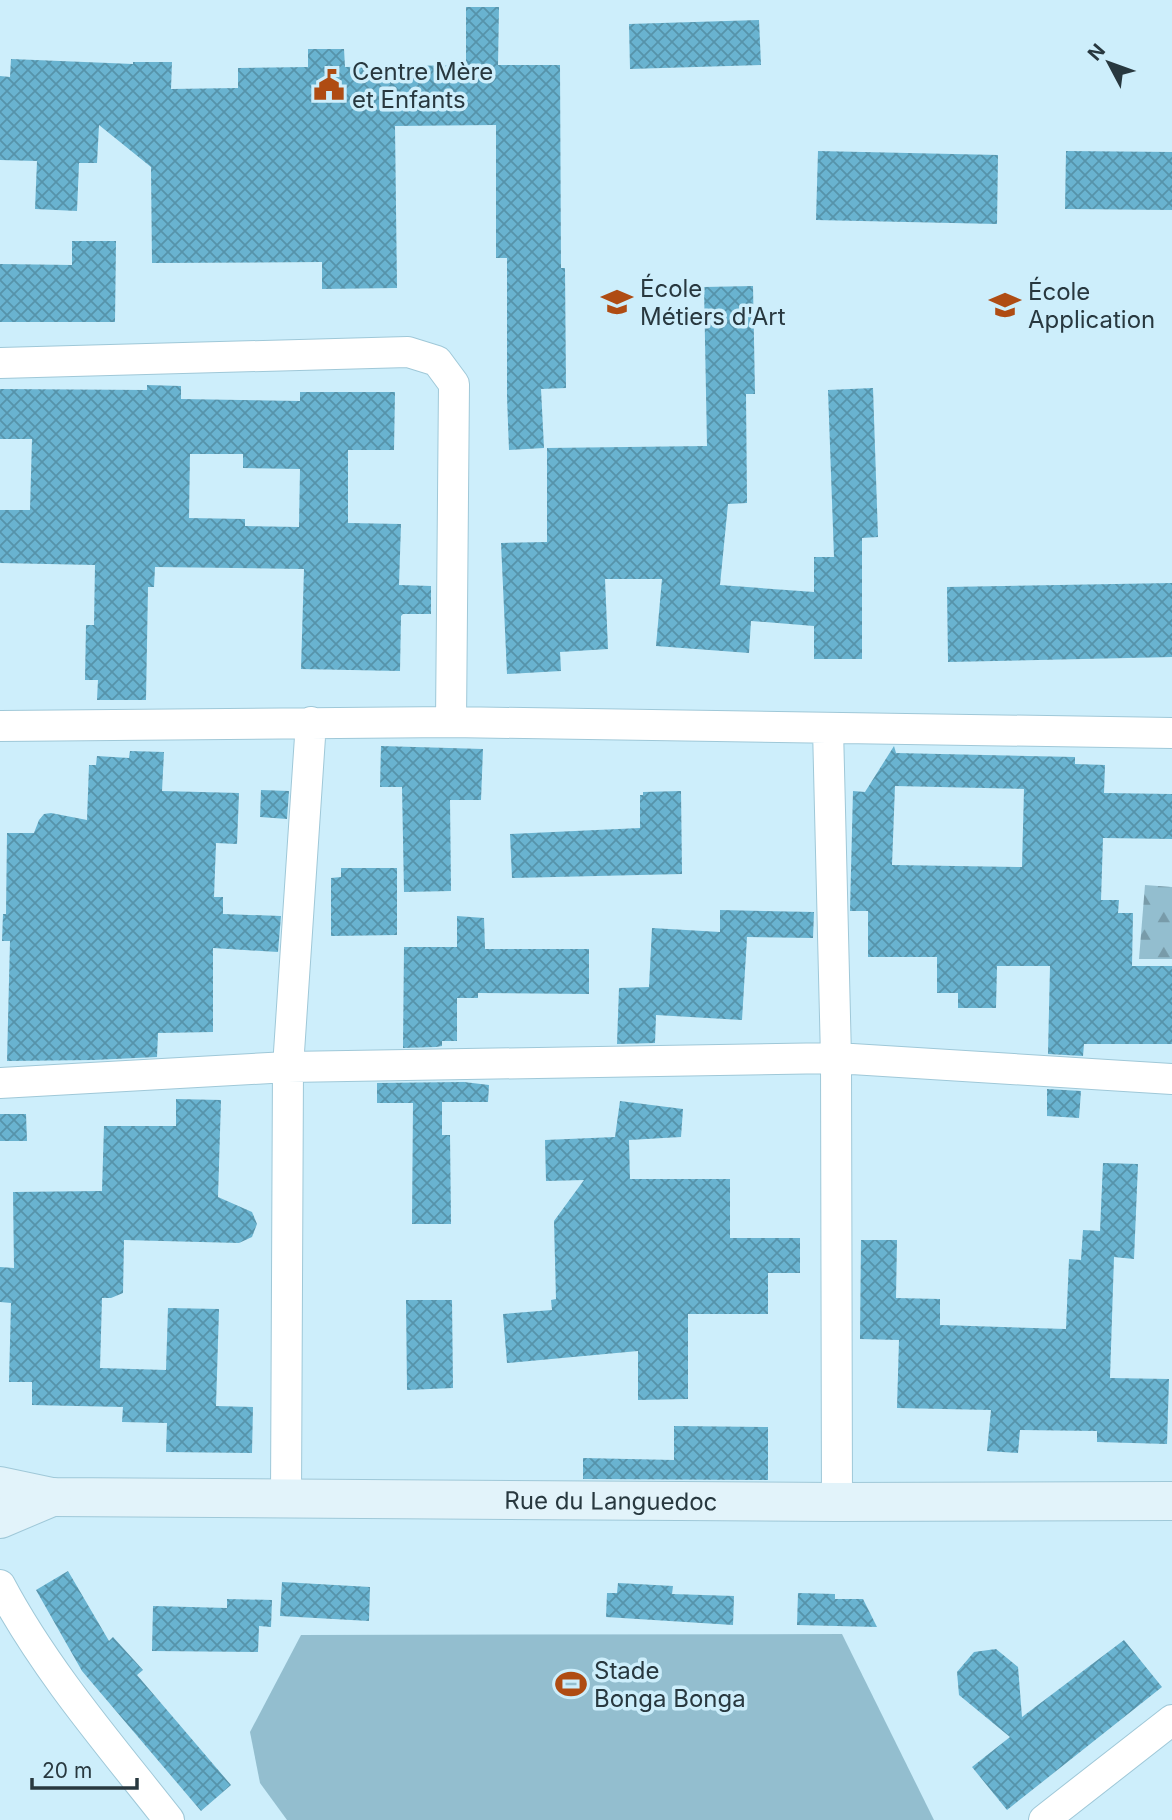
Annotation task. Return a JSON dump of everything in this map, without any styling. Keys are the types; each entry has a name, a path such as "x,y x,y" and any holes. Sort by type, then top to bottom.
{"street":[{"path":"0,363 408,352 437,362 454,384 451,722"},
{"path":"286,1497 288,1067 311,722"},
{"path":"0,726 451,722 1172,733"},
{"path":"828,728 836,1058 837,1502"},
{"path":"0,1083 288,1067 836,1058 1172,1079"},
{"path":"0,1486 52,1497"},
{"path":"0,1520 52,1497"},
{"name":"Rue du Languedoc","path":"52,1497 837,1502 1172,1501"},
{"path":"0,1585 21,1624 113,1750 169,1820"},
{"path":"1044,1820 1172,1720"}],"green space":[{"path":"1145,885 1172,887 1172,959 1139,959"},
{"name":"Stade Bonga Bonga","path":"842,1634 934,1820 287,1820 260,1783 250,1732 301,1635"}],"building":[{"path":"466,7 499,7 498,65 560,65 561,268 565,268 566,388 541,389 544,448 509,450 507,258 496,258 496,125 395,126 397,288 322,289 322,262 152,263 151,167 99,125 97,163 79,163 77,211 35,209 37,161 0,160 0,76 10,77 11,59 133,64 172,62 171,89 238,88 238,68 308,67 308,49 344,49 345,67 466,65"},
{"path":"759,20 761,65 630,69 629,24"},
{"path":"818,151 998,155 997,224 816,220"},
{"path":"1066,151 1172,152 1172,210 1065,209"},
{"path":"72,241 116,241 115,322 0,322 0,264 72,265"},
{"path":"753,286 755,394 746,394 747,503 728,504 720,585 814,592 814,557 834,557 828,390 873,388 878,537 862,538 862,659 814,659 814,626 751,621 749,653 656,646 662,579 605,579 608,649 560,652 561,671 507,674 501,543 547,542 547,448 707,446 704,287"},
{"path":"147,385 181,386 181,399 300,401 300,392 395,392 394,450 348,450 348,523 401,524 399,585 431,586 431,614 401,616 400,671 301,669 304,569 155,567 154,587 148,587 146,700 97,700 98,680 85,680 86,625 94,625 95,565 0,563 0,510 30,510 32,439 0,439 0,389 147,390","holes":["190,454 243,454 243,468 300,469 299,527 245,526 245,519 189,518"]},
{"path":"1172,583 1172,657 948,662 947,587"},
{"path":"381,746 483,749 481,800 450,800 451,891 404,892 402,787 380,787"},
{"path":"894,746 896,753 1075,757 1075,764 1105,765 1104,793 1172,794 1172,839 1103,838 1101,900 1119,900 1118,913 1133,913 1132,966 1172,966 1172,1044 1084,1044 1083,1056 1048,1054 1050,966 997,966 996,1008 958,1008 958,993 937,993 937,957 868,957 868,911 850,911 853,791 865,792","holes":["895,786 1024,789 1022,867 892,865"]},
{"path":"130,751 164,752 162,791 239,793 237,844 216,843 214,897 223,897 223,914 281,916 278,952 213,948 213,1032 158,1033 157,1057 7,1061 10,941 2,941 3,914 6,914 7,833 34,833 44,814 87,820 89,765 96,765 97,756 129,758"},
{"path":"261,790 289,791 287,819 260,817"},
{"path":"681,791 682,874 512,878 510,834 640,828 640,795 643,795 643,792"},
{"path":"341,868 397,868 397,935 331,936 331,878 341,877"},
{"path":"720,910 814,912 813,938 747,937 742,1020 656,1015 655,1043 617,1044 619,988 649,987 652,928 720,932"},
{"path":"457,916 484,918 485,949 589,949 589,994 478,993 478,998 457,998 457,1041 442,1041 442,1046 436,1047 403,1048 404,947 457,947"},
{"path":"464,1082 489,1085 488,1102 442,1102 442,1135 450,1135 451,1224 412,1224 413,1103 377,1103 377,1083"},
{"path":"1047,1089 1081,1091 1079,1118 1047,1116"},
{"path":"176,1099 221,1100 218,1197 252,1212 257,1224 252,1237 239,1243 124,1240 123,1293 102,1298 100,1368 166,1370 168,1308 219,1309 216,1406 253,1407 252,1453 166,1452 167,1423 122,1422 123,1407 32,1405 32,1382 9,1382 11,1303 0,1302 0,1267 14,1268 13,1192 102,1191 104,1126 176,1126"},
{"path":"620,1101 683,1109 681,1137 629,1140 630,1179 730,1179 730,1238 800,1238 800,1273 768,1273 768,1314 688,1314 688,1399 638,1400 638,1351 507,1363 503,1314 552,1310 551,1300 556,1299 554,1221 584,1180 546,1181 545,1140 615,1137"},
{"path":"0,1114 26,1114 27,1141 0,1141"},
{"path":"1103,1163 1138,1164 1134,1259 1114,1257 1110,1378 1169,1379 1167,1444 1097,1442 1097,1431 1020,1430 1018,1453 987,1451 991,1410 897,1408 899,1340 860,1339 861,1240 897,1240 896,1298 940,1299 940,1325 1066,1329 1069,1259 1081,1260 1083,1230 1100,1231"},
{"path":"406,1300 452,1300 453,1388 407,1390"},
{"path":"674,1426 768,1427 768,1480 583,1479 583,1458 674,1460"},
{"path":"68,1571 109,1641 113,1637 143,1670 137,1675 231,1785 201,1811 82,1671 36,1590"},
{"path":"282,1582 370,1587 369,1621 280,1616"},
{"path":"618,1583 673,1586 672,1594 734,1596 733,1625 606,1617 607,1593 617,1593"},
{"path":"798,1593 835,1594 835,1599 863,1599 877,1627 797,1625"},
{"path":"227,1599 272,1600 271,1627 259,1626 258,1652 152,1651 153,1606 227,1608"},
{"path":"1124,1640 1162,1687 1007,1810 972,1767 1010,1737 959,1695 957,1672 974,1652 996,1649 1018,1667 1022,1717"}],"place":[{"name":"Centre Mère et Enfants","path":"329,85"},
{"name":"École Métiers d'Art","path":"617,302"},
{"name":"École Application","path":"1005,305"},
{"name":"Stade Bonga Bonga","path":"571,1684"}]}
